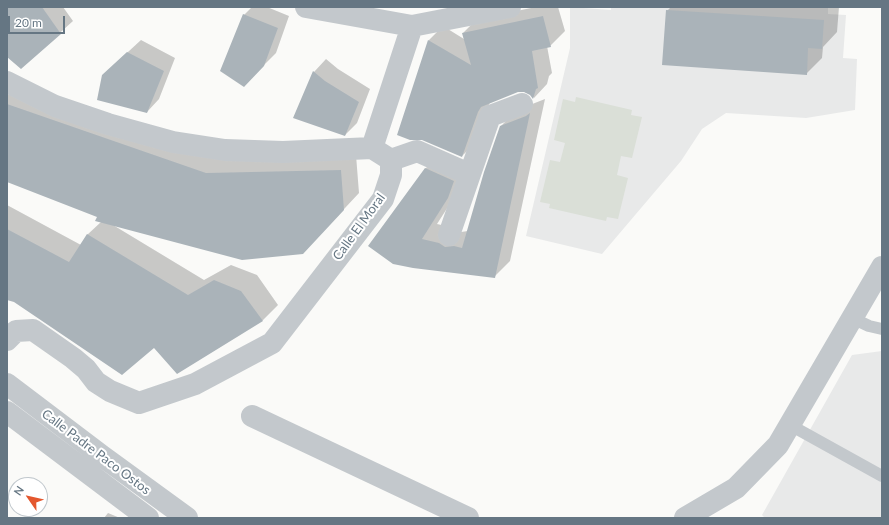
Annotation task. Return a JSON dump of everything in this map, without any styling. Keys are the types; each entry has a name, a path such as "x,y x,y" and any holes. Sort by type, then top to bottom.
{"street":[{"path":"306,7 412,26 510,7"},
{"path":"372,148 412,26"},
{"path":"7,82 55,106 108,124 173,142 225,150 283,152 372,148 391,160 417,151 469,174"},
{"path":"449,235 490,116 522,104"},
{"name":"Calle El Moral","path":"7,340 16,331 32,330 73,358 86,369 96,382 110,391 139,404 195,384 272,343 383,199 391,175 391,160"},
{"path":"685,518 736,488 778,445 882,267"},
{"name":"Calle Padre Paco Ostos","path":"7,384 187,518"},
{"name":"Calle Padre Paco Ostos","path":"7,412 148,518"},
{"path":"252,416 465,517"}],"lane":[{"path":"852,318 869,326 882,329"},
{"path":"790,425 882,476"}],"shaded area":[{"path":"570,7 611,10 611,7 828,7 828,14 846,15 843,58 857,59 855,110 806,118 726,113 702,129 681,161 602,254 526,236 570,48"},
{"path":"576,97 632,110 631,115 642,117 632,158 621,156 617,175 628,178 618,219 607,217 606,221 549,208 550,204 540,202 550,160 560,162 565,143 554,140 563,99 575,102"},
{"path":"882,351 882,518 765,518 762,515 852,355"}],"building":[{"path":"7,7 42,7 61,34 21,69 7,57"},
{"path":"666,10 824,20 822,49 808,48 807,75 662,65"},
{"path":"243,14 278,28 264,66 244,87 220,71"},
{"path":"543,16 551,47 532,51 538,88 536,89 533,99 530,95 524,92 518,92 481,107 462,157 422,140 410,140 397,135 428,40 471,65 462,33"},
{"path":"127,52 164,71 147,113 97,100 102,75"},
{"path":"313,71 325,81 359,102 345,136 293,118"},
{"path":"7,104 206,173 341,170 344,210 303,254 242,260 95,221 97,217 7,182"},
{"path":"530,113 495,278 413,268 393,264 368,246 425,168 454,181 448,198 422,239 439,243 445,247 454,246 462,248 484,172 500,126"},
{"path":"7,229 69,262 87,234 188,295 214,280 241,291 263,321 177,374 154,348 122,375 14,302 7,300"}]}
